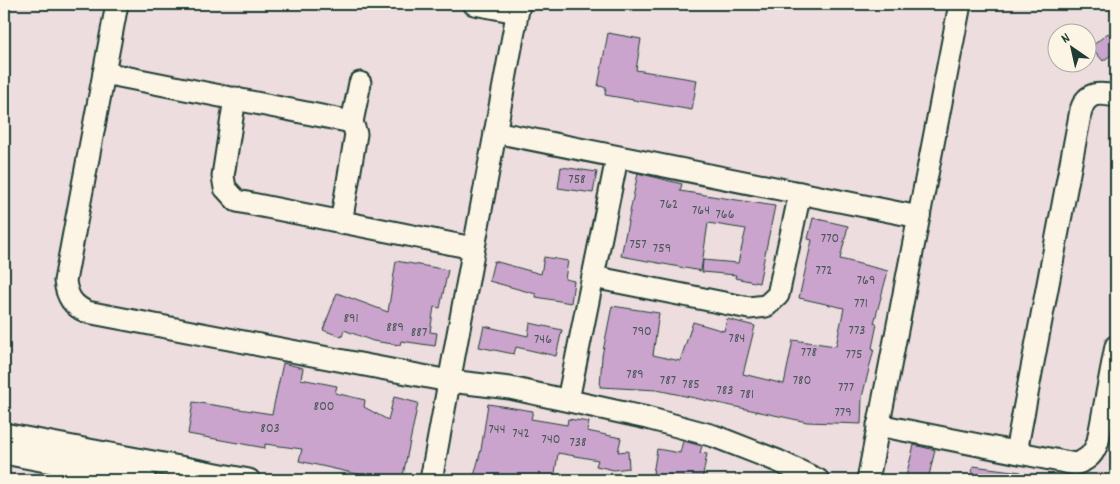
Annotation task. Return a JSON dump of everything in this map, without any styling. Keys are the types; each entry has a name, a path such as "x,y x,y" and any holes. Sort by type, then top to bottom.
{"street":[{"path":"117,4 65,281 73,304 87,312 449,381 510,388 568,400 714,436 778,461 818,480"},
{"path":"431,480 518,8 474,4"},
{"path":"868,480 960,4"},
{"path":"104,73 352,122"},
{"path":"342,222 356,134 352,122 360,83"},
{"path":"1016,452 1081,110 1087,98 1092,95 1098,93 1116,96"},
{"path":"235,98 223,176 228,193 243,204 473,248"},
{"path":"495,132 617,158 919,217"},
{"path":"568,400 617,158"},
{"path":"593,277 750,308 766,306 778,295 800,193"},
{"path":"878,425 1075,464 1092,454 1098,441 1116,346"},
{"path":"4,434 249,480"},
{"path":"4,453 144,480"}],"building":[{"path":"608,33 641,39 636,70 697,80 692,110 605,95 606,87 598,86"},
{"path":"1108,33 1116,42 1116,51 1103,61 1098,55 1098,41"},
{"path":"561,167 597,172 593,193 558,188"},
{"path":"638,173 682,184 680,191 775,206 759,283 735,278 736,275 702,272 703,260 738,263 746,229 708,223 701,271 621,256"},
{"path":"813,218 848,226 840,259 888,271 874,323 877,324 872,348 874,349 862,397 861,424 807,422 657,390 600,387 602,356 612,306 659,313 653,355 680,361 693,322 724,331 727,319 755,326 743,374 784,384 793,340 836,346 844,308 799,298 812,240 808,239"},
{"path":"544,257 568,261 565,279 574,281 571,303 536,297 536,294 489,281 494,261 541,274"},
{"path":"396,261 448,270 440,308 434,307 430,332 437,333 435,346 401,341 400,345 373,341 344,330 342,337 323,330 337,293 388,312"},
{"path":"530,323 562,330 556,356 516,347 514,354 479,347 484,326 528,336"},
{"path":"283,363 303,368 301,379 337,386 335,393 365,400 364,407 388,420 394,397 418,403 402,480 384,480 299,461 302,449 265,444 265,448 188,434 193,402 272,414"},
{"path":"488,404 533,411 531,419 567,425 568,419 589,422 587,431 621,438 618,452 628,451 629,468 614,470 596,466 598,460 558,453 554,480 473,480 481,450"},
{"path":"683,441 702,446 700,453 707,454 702,480 675,480 676,478 653,474 657,449 680,453"},
{"path":"914,445 935,450 928,480 905,480"},
{"path":"973,466 1021,472 1021,480 971,480"}]}
